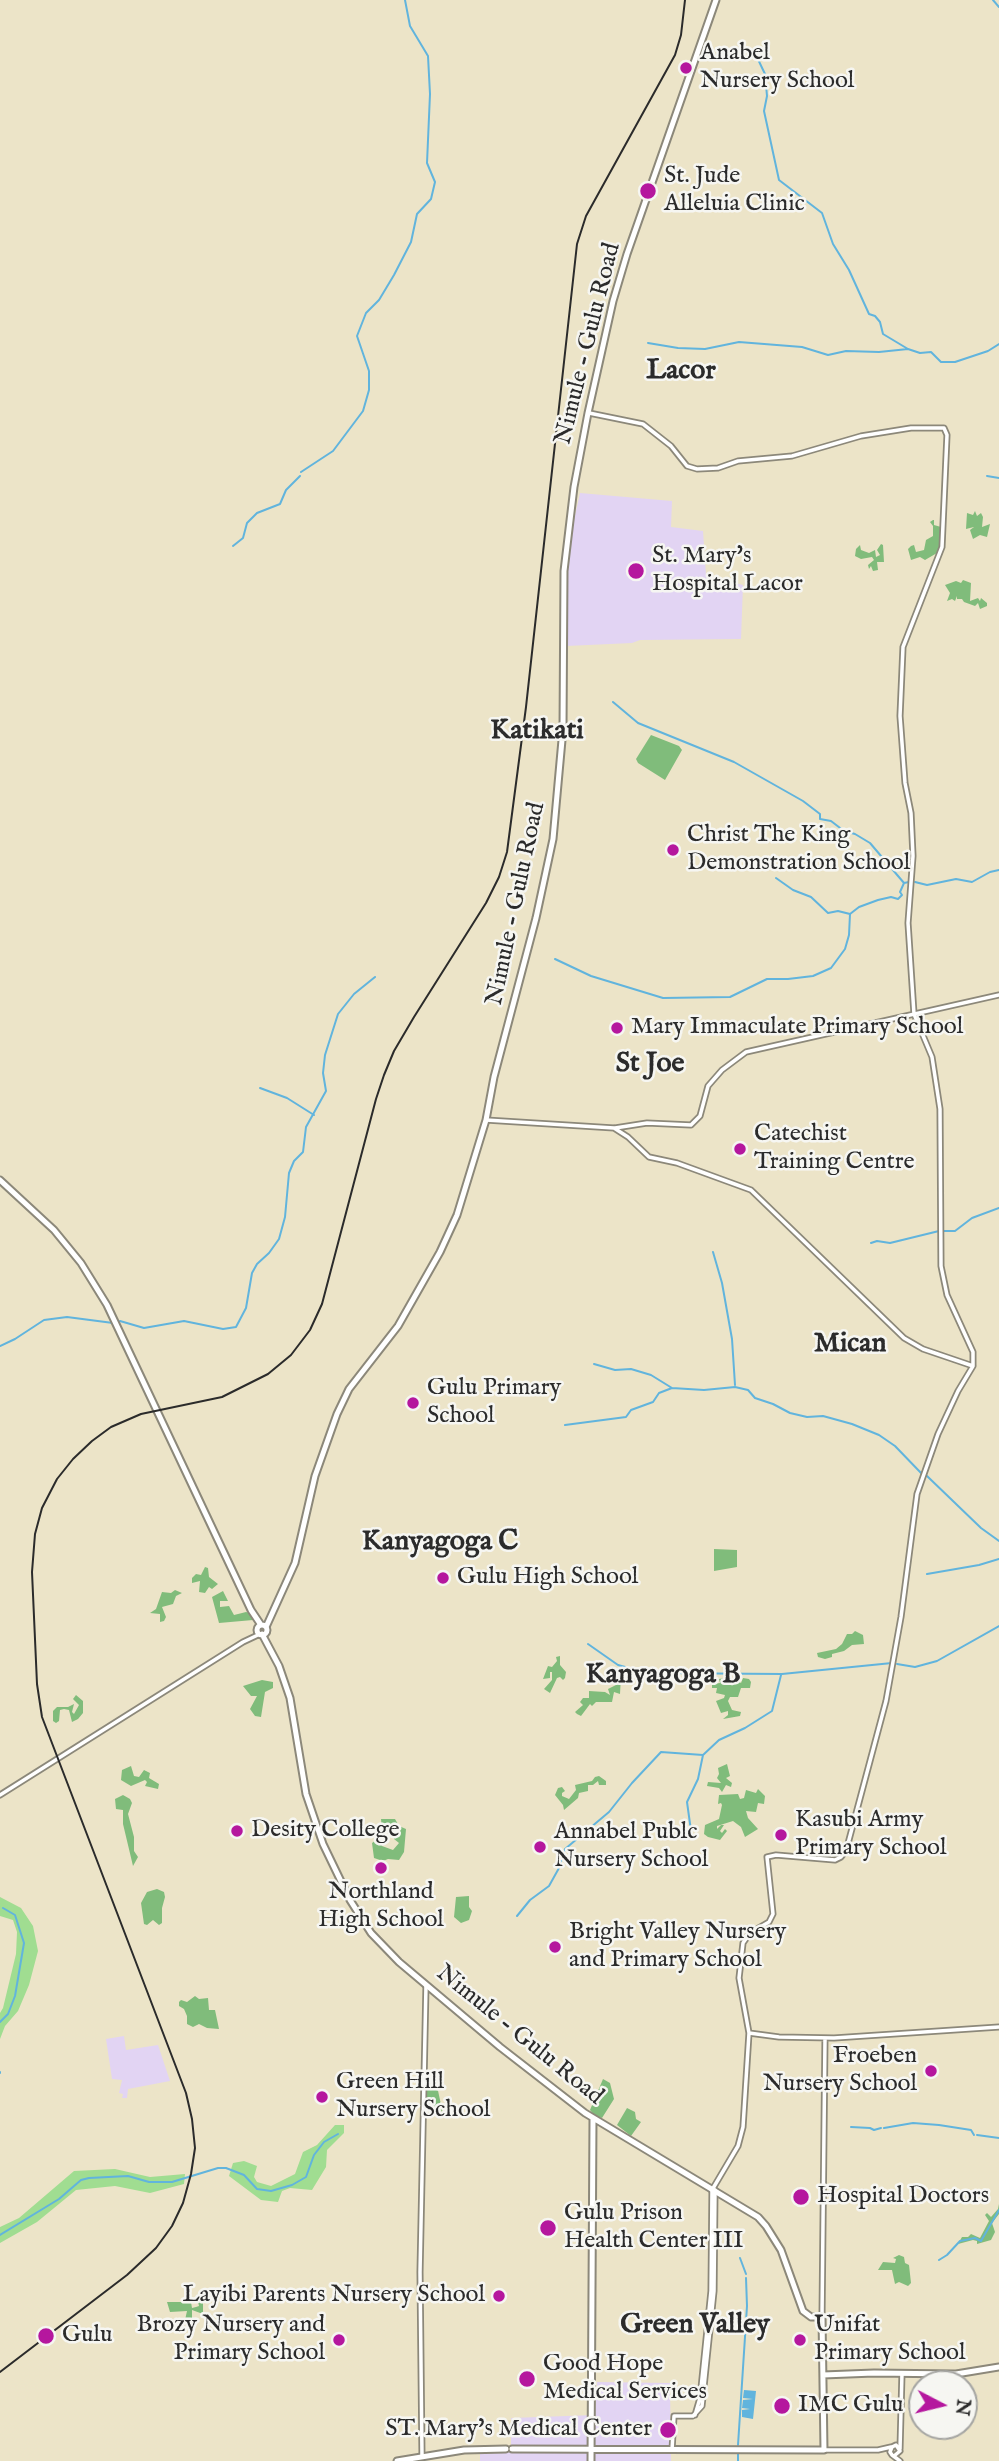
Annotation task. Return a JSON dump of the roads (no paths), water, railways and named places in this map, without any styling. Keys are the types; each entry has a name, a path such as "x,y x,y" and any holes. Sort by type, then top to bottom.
{"main road":[{"name":"Nimule - Gulu Road","path":"716,0 627,254 613,301 588,413 574,487 564,571 564,707 554,829 536,918 494,1077 486,1120 457,1215 440,1252 398,1326 349,1389 337,1414 315,1476 295,1563 270,1616 261,1628 282,1673 290,1698 306,1794 327,1854 371,1934 537,2078 593,2119 751,2212 766,2226 785,2259 803,2311 811,2317 822,2317"},
{"path":"0,1180 54,1230 96,1286 261,1628"},
{"path":"592,2461 593,2119"},
{"path":"397,2461 464,2450 824,2450 827,2374 822,2317"},
{"path":"827,2374 956,2374 999,2367"}],"street":[{"path":"588,413 643,424 671,446 687,466 697,469 718,468 752,458 792,456 843,440 884,432 921,428 944,428 947,432 942,547 905,640 900,716 905,783 911,813 913,856 908,930 914,1014 932,1057 940,1109 939,1208 943,1279 947,1295 973,1352 973,1366 954,1400 919,1484 901,1618 884,1711 846,1851 835,1860 776,1855 766,1857 773,1914 769,1922 747,1936 743,1947 739,1975 749,2033 741,2136 714,2190 711,2308 700,2398 695,2415 674,2416 672,2450"},
{"path":"486,1120 614,1128 647,1123 691,1125 700,1116 708,1086 722,1070 746,1052 999,995"},
{"path":"614,1128 649,1157 677,1163 751,1190 904,1338 920,1348 973,1366"},
{"path":"0,1796 261,1628"},
{"path":"422,2456 420,2272 426,1984"},
{"path":"749,2033 825,2038 999,2027"},
{"path":"822,2317 825,2038"},
{"path":"902,2373 902,2461"},
{"path":"893,2455 892,2447 901,2435"},
{"path":"824,2450 878,2450 896,2445 900,2450"},
{"path":"878,2450 902,2461"},
{"path":"893,2455 900,2450"}],"water":[{"path":"744,2390 756,2391 753,2419 742,2417 742,2410 750,2409 742,2408 743,2400 753,2399 743,2398"}],"waterway":[{"path":"301,472 333,451 363,411 369,390 369,371 357,336 366,313 379,300 411,242 417,214 431,199 435,182 427,163 430,94 428,56 410,26 405,0"},
{"path":"993,0 999,7"},
{"path":"754,51 765,74 767,96 764,111 779,180 822,213 833,244 849,270 869,314 880,322 883,334 908,349"},
{"path":"648,343 705,349 739,342 802,347 828,355 846,351 908,349 920,353 931,352 941,362 955,362 988,351 999,344"},
{"path":"233,546 243,538 247,523 257,513 280,504 286,490 300,476"},
{"path":"987,476 999,478"},
{"path":"613,702 638,723 734,762 803,801 820,814 820,819 831,821 844,831 870,843 904,883"},
{"path":"915,882 927,885 956,879 972,882 999,870"},
{"path":"776,878 793,890 811,897 828,913 838,911 850,914"},
{"path":"555,959 591,976 663,998 730,997 767,979 813,976 831,968 845,949 850,914 859,907 878,900 891,897 898,899 902,895 900,892 904,883 909,882"},
{"path":"120,1321 144,1328 184,1321 223,1329 236,1327 246,1308 252,1273 279,1239 285,1217 289,1173 294,1161 303,1152 306,1127 326,1091 323,1073 325,1055 338,1014 354,994 375,977"},
{"path":"260,1088 287,1098 314,1115"},
{"path":"943,1231 955,1231 972,1218 999,1208"},
{"path":"871,1243 890,1243 939,1231"},
{"path":"713,1252 722,1283 732,1339 735,1385"},
{"path":"0,1346 44,1320 67,1317 113,1323"},
{"path":"594,1364 615,1370 631,1369 651,1375 672,1388"},
{"path":"565,1425 626,1417 631,1410 653,1402 659,1393 672,1388 704,1390 735,1387 748,1390 755,1398 790,1413 807,1417 823,1416 879,1435 895,1446 922,1474"},
{"path":"927,1476 981,1528 999,1541"},
{"path":"927,1574 999,1559"},
{"path":"897,1664 915,1667 937,1661 999,1626"},
{"path":"588,1644 618,1665 647,1673 782,1674 892,1663"},
{"path":"692,1838 687,1802 698,1779 703,1755 719,1740 772,1711 781,1675"},
{"path":"517,1916 530,1900 549,1886 565,1849 609,1812 661,1752 703,1755"},
{"path":"0,2022 8,2014 15,1996 24,1943 15,1915 3,1908"},
{"path":"884,2128 913,2123 939,2125 971,2130 974,2135"},
{"path":"851,2127 874,2130 881,2128"},
{"path":"0,2235 59,2199 81,2180 89,2178 128,2176 149,2182 172,2182 226,2168 244,2175 257,2189 271,2191 292,2185 306,2177 314,2155 324,2142 338,2134"},
{"path":"977,2135 999,2138"},
{"path":"939,2260 960,2241 975,2238 981,2241 999,2210"},
{"path":"740,2258 746,2274"},
{"path":"738,2445 747,2306 746,2278"},
{"path":"738,2453 738,2461"}],"railway":[{"path":"0,2372 127,2275 156,2248 172,2226 183,2203 195,2148 186,2093 42,1717 37,1684 32,1572 35,1534 42,1508 57,1479 73,1459 111,1427 141,1414 222,1397 268,1374 291,1355 310,1330 322,1304 384,1075 394,1051 414,1017 486,903 499,877 507,852 526,707 577,244 586,216 675,55 681,35 685,0"}],"place":[{"name":"Anabel Nursery School","path":"686,68"},
{"name":"St. Jude Alleluia Clinic","path":"648,191"},
{"name":"St. Mary's Hospital Lacor","path":"636,571"},
{"name":"Christ The King Demonstration School","path":"673,850"},
{"name":"Mary Immaculate Primary School","path":"617,1028"},
{"name":"Catechist Training Centre","path":"740,1149"},
{"name":"Gulu Primary School","path":"413,1403"},
{"name":"Gulu High School","path":"443,1578"},
{"name":"Desity College","path":"237,1831"},
{"name":"Kasubi Army Primary School","path":"781,1835"},
{"name":"Annabel Publc Nursery School","path":"540,1847"},
{"name":"Northland High School","path":"381,1868"},
{"name":"Bright Valley Nursery and Primary School","path":"555,1947"},
{"name":"Froeben Nursery School","path":"931,2071"},
{"name":"Green Hill Nursery School","path":"322,2097"},
{"name":"Hospital Doctors","path":"801,2197"},
{"name":"Gulu Prison Health Center III","path":"548,2228"},
{"name":"Layibi Parents Nursery School","path":"499,2296"},
{"name":"Gulu","path":"46,2336"},
{"name":"Brozy Nursery and Primary School","path":"339,2340"},
{"name":"Unifat Primary School","path":"800,2340"},
{"name":"Good Hope Medical Services","path":"527,2379"},
{"name":"IMC Gulu","path":"782,2406"},
{"name":"ST. Mary's Medical Center","path":"668,2430"}],"district":[{"name":"Lacor","path":"681,372"},
{"name":"Katikati","path":"537,732"},
{"name":"St Joe","path":"650,1065"},
{"name":"Mican","path":"850,1345"},
{"name":"Kanyagoga C","path":"440,1543"},
{"name":"Kanyagoga B","path":"663,1676"},
{"name":"Green Valley","path":"695,2326"}]}
